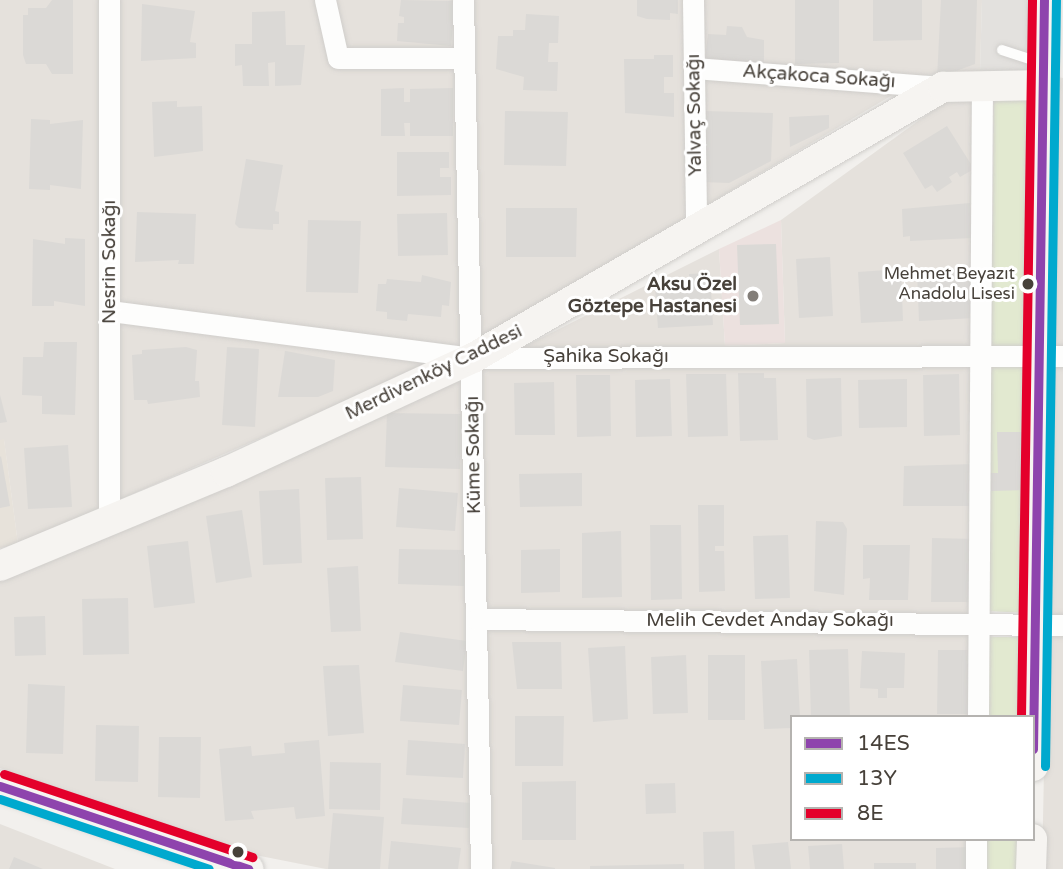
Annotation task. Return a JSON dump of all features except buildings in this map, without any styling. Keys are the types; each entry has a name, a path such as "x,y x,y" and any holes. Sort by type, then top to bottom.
{"street":[{"name":"Nesrin Sokağı","path":"109,0 109,523"},
{"path":"326,0 338,58 463,58"},
{"name":"Küme Sokağı","path":"463,0 473,358 481,869"},
{"name":"Yalvaç Sokağı","path":"693,0 696,229"},
{"path":"1035,748 1049,624 1052,58 1044,0"},
{"name":"Merdivenköy Caddesi","path":"0,566 109,523 473,358 943,87 982,86 1052,58"},
{"name":"Akçakoca Sokağı","path":"695,68 943,87"},
{"path":"978,715 982,86"},
{"name":"Şahika Sokağı","path":"110,311 473,358 1052,356"},
{"name":"Melih Cevdet Anday Sokağı","path":"477,619 1049,624"},
{"path":"0,786 245,869"},
{"path":"976,841 976,869"},
{"path":"1031,869 1032,841"}],"lane":[{"path":"1002,50 1052,58"}],"shaded area":[{"path":"0,0 982,0 980,72 926,75 467,348 18,544 4,440 0,440"},
{"path":"982,0 1029,0 1028,71 980,72"},
{"path":"1058,77 1063,78 1063,869 1042,869"},
{"path":"994,95 986,715 790,715 790,841 985,841 985,869 326,869 235,851 0,768 0,577 477,370 719,249 725,346 785,343 781,220 943,103"},
{"name":"Aksu Özel Göztepe Hastanesi","path":"781,220 785,343 725,346 719,249"},
{"path":"4,439 18,544 0,548 0,440"},
{"path":"0,824 115,869 0,869"}],"green space":[{"path":"1034,91 1031,613 988,611 994,95"},
{"path":"986,637 1025,637 1023,715 986,715"},
{"path":"985,841 1021,841 1021,869 985,869"}],"transit line":[{"name":"8E","path":"1021,715 1032,0"},
{"name":"14ES","path":"1033,715 1044,0"},
{"name":"13Y","path":"1045,766 1056,0"},
{"name":"8E","path":"4,774 252,857"},
{"name":"14ES","path":"0,786 248,869"},
{"name":"13Y","path":"0,799 209,869"}],"place":[{"name":"Mehmet Beyazıt Anadolu Lisesi","path":"1028,284"},
{"name":"Aksu Özel Göztepe Hastanesi","path":"753,296"}]}
